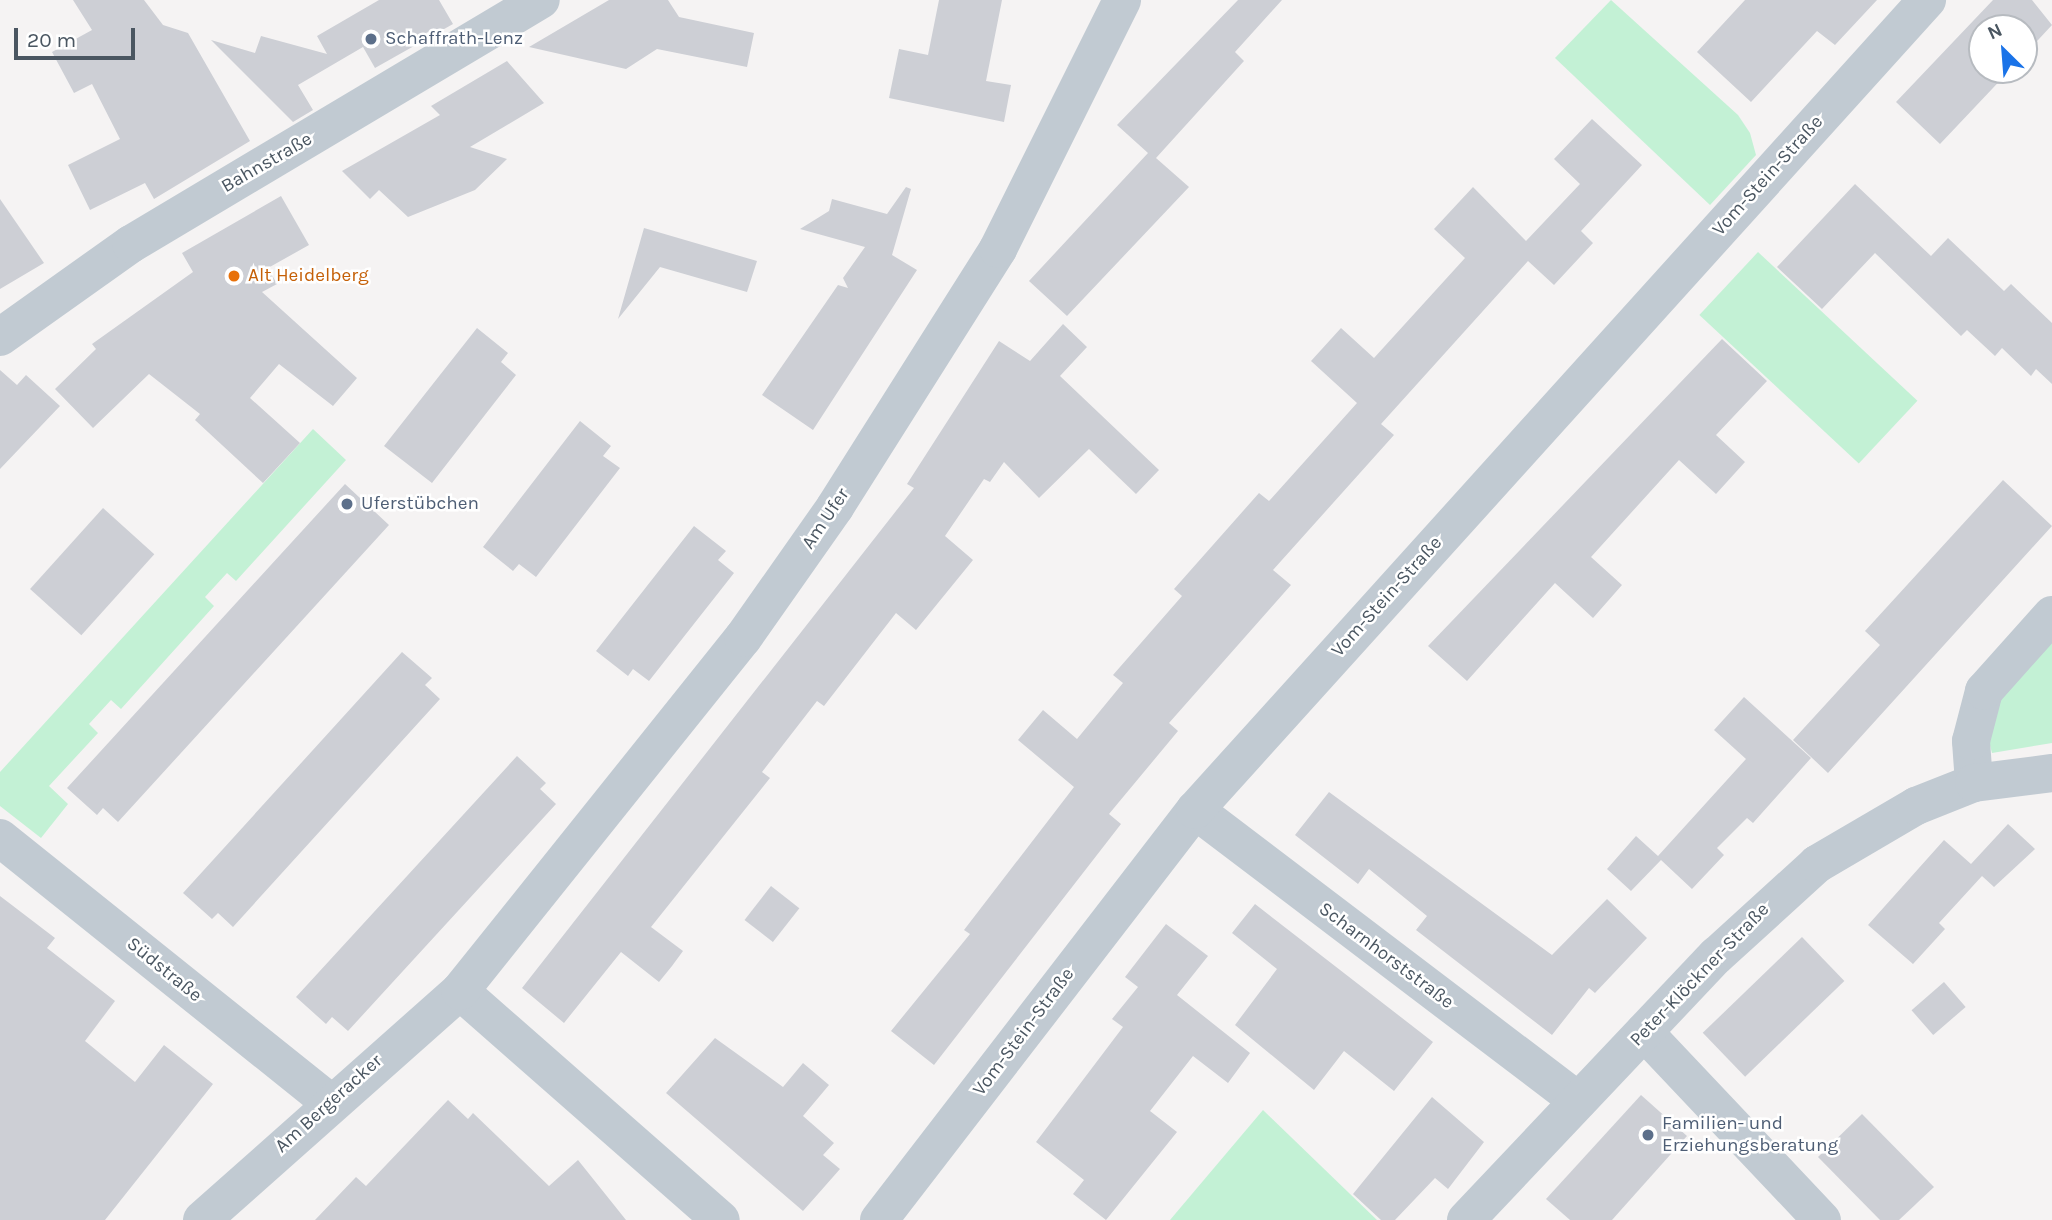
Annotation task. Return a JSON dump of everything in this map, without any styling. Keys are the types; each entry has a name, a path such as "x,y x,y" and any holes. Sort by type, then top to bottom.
{"street":[{"name":"Bahnstraße","path":"0,337 131,244 541,0"},
{"name":"Am Ufer","path":"460,991 664,742 835,508 998,249 1122,0"},
{"name":"Vom-Stein-Straße","path":"880,1220 1195,810 1927,0"},
{"path":"1974,783 1972,741 1984,691 2052,615"},
{"name":"Peter-Klöckner-Straße","path":"1466,1220 1776,896 1816,864 1916,806 1974,783 2052,773"},
{"name":"Scharnhorststraße","path":"1195,810 1578,1101"},
{"name":"Südstraße","path":"0,838 329,1102"},
{"name":"Am Bergeracker","path":"202,1220 329,1102 460,991"},
{"path":"460,991 721,1220"},
{"path":"1644,1032 1822,1220"}],"green space":[{"path":"1611,0 1738,115 1750,133 1756,155 1710,205 1555,58"},
{"path":"1758,252 1917,401 1859,464 1699,315"},
{"path":"313,429 346,460 236,581 227,573 205,597 214,606 121,709 111,700 89,724 98,733 49,786 68,804 41,838 0,806 0,772"},
{"path":"2052,640 2052,743 1992,753 1987,734 1994,706"},
{"path":"1263,1110 1377,1220 1170,1220"}],"building":[{"path":"73,0 144,0 163,25 188,33 250,141 154,199 145,183 90,210 68,165 120,139 92,84 74,93 52,52 92,30"},
{"path":"379,0 439,0 453,24 375,68 363,47 298,85 313,110 293,122 211,40 255,53 261,36 327,54 317,36"},
{"path":"609,0 668,0 679,17 754,33 747,67 657,49 626,69 529,47"},
{"path":"939,0 1002,0 986,81 1011,85 1004,122 889,98 899,49 928,55"},
{"path":"1238,0 1282,0 1235,52 1244,61 1156,158 1189,187 1067,316 1029,281 1148,153 1117,125"},
{"path":"1745,0 1877,0 1835,45 1817,31 1751,102 1697,52"},
{"path":"1993,0 2032,0 2052,25 2038,40 2038,14 1980,14"},
{"path":"1968,26 1968,84 1997,84 1940,144 1896,102"},
{"path":"507,61 544,103 470,147 507,159 475,190 408,217 379,190 370,199 342,171 440,115 431,106"},
{"path":"1592,119 1642,165 1581,231 1593,243 1554,285 1528,261 1381,424 1394,435 1273,570 1291,585 1169,723 1178,731 1109,814 1121,824 934,1065 891,1031 970,934 964,930 1074,787 1018,740 1043,710 1077,739 1123,683 1113,675 1182,596 1174,589 1259,493 1269,501 1357,403 1311,361 1341,328 1374,358 1465,258 1434,229 1473,187 1526,241 1580,184 1554,159"},
{"path":"1855,184 1931,256 1948,238 2004,291 2011,284 2052,323 2052,384 2036,369 2031,376 2002,348 1995,356 1967,330 1961,336 1875,253 1822,309 1777,267"},
{"path":"906,187 911,189 892,255 917,270 813,430 762,395 838,285 848,288 843,278 865,247 800,229 829,211 832,199 887,214"},
{"path":"281,196 309,245 268,268 277,284 262,292 357,378 333,406 279,364 250,398 300,443 263,483 195,420 200,414 149,374 93,428 55,389 96,349 92,344 193,272 182,253"},
{"path":"0,199 44,263 0,289"},
{"path":"644,228 757,261 747,292 660,267 618,319"},
{"path":"1063,324 1087,347 1060,376 1159,470 1136,494 1089,449 1039,498 1004,462 990,482 984,479 945,536 973,560 916,630 896,613 824,706 817,701 762,772 770,778 651,927 683,951 672,966 659,982 621,952 564,1023 522,988 914,488 907,484 999,341 1030,361"},
{"path":"477,328 508,353 501,362 516,375 432,483 384,446"},
{"path":"1722,339 1767,381 1716,435 1745,462 1716,494 1679,460 1591,557 1622,585 1593,618 1555,583 1467,681 1428,646"},
{"path":"0,370 17,385 26,375 60,406 0,469"},
{"path":"580,421 611,446 603,456 620,468 536,577 519,564 513,571 483,547"},
{"path":"2003,480 2052,526 1828,773 1793,740 1880,645 1865,631"},
{"path":"345,484 389,525 118,822 103,808 97,815 67,788"},
{"path":"103,508 154,554 81,635 30,589"},
{"path":"694,526 726,551 718,560 734,573 649,681 633,669 628,676 596,651"},
{"path":"402,652 432,678 425,685 440,699 233,927 218,913 212,919 183,893"},
{"path":"1744,697 1811,758 1753,823 1747,818 1717,848 1724,855 1692,889 1661,860 1631,891 1607,869 1636,836 1658,856 1746,759 1714,730"},
{"path":"517,756 546,783 540,789 556,804 348,1031 332,1017 326,1024 296,997"},
{"path":"1329,792 1552,955 1607,899 1647,938 1595,993 1589,988 1552,1035 1416,930 1427,916 1369,869 1358,884 1295,835"},
{"path":"2008,824 2035,849 1994,887 1982,876 1939,923 1945,929 1913,964 1868,925 1944,840 1971,864"},
{"path":"771,886 799,908 773,942 745,920"},
{"path":"0,896 55,938 47,948 115,1001 85,1041 135,1082 164,1045 213,1084 105,1220 0,1220"},
{"path":"1255,904 1433,1042 1394,1091 1344,1051 1314,1090 1235,1025 1277,969 1232,933"},
{"path":"1166,924 1208,956 1177,995 1250,1053 1228,1083 1193,1056 1150,1111 1177,1132 1106,1220 1073,1194 1084,1180 1036,1142 1123,1027 1112,1019 1138,987 1125,977"},
{"path":"1802,937 1844,981 1745,1077 1703,1033"},
{"path":"1944,982 1966,1007 1933,1035 1912,1010"},
{"path":"715,1038 783,1087 803,1063 829,1085 803,1116 834,1143 823,1155 840,1169 803,1211 666,1093"},
{"path":"1641,1095 1687,1136 1612,1220 1570,1220 1546,1199"},
{"path":"1432,1097 1484,1142 1448,1189 1435,1178 1395,1220 1381,1220 1353,1194"},
{"path":"448,1100 468,1119 473,1113 549,1186 578,1160 626,1220 315,1220 356,1177 366,1186"},
{"path":"1862,1114 1934,1187 1899,1220 1880,1220 1818,1157"}],"place":[{"name":"Schaffrath-Lenz","path":"371,39"},
{"name":"Alt Heidelberg","path":"234,276"},
{"name":"Uferstübchen","path":"347,504"},
{"name":"Familien- und Erziehungsberatung","path":"1648,1135"}]}
